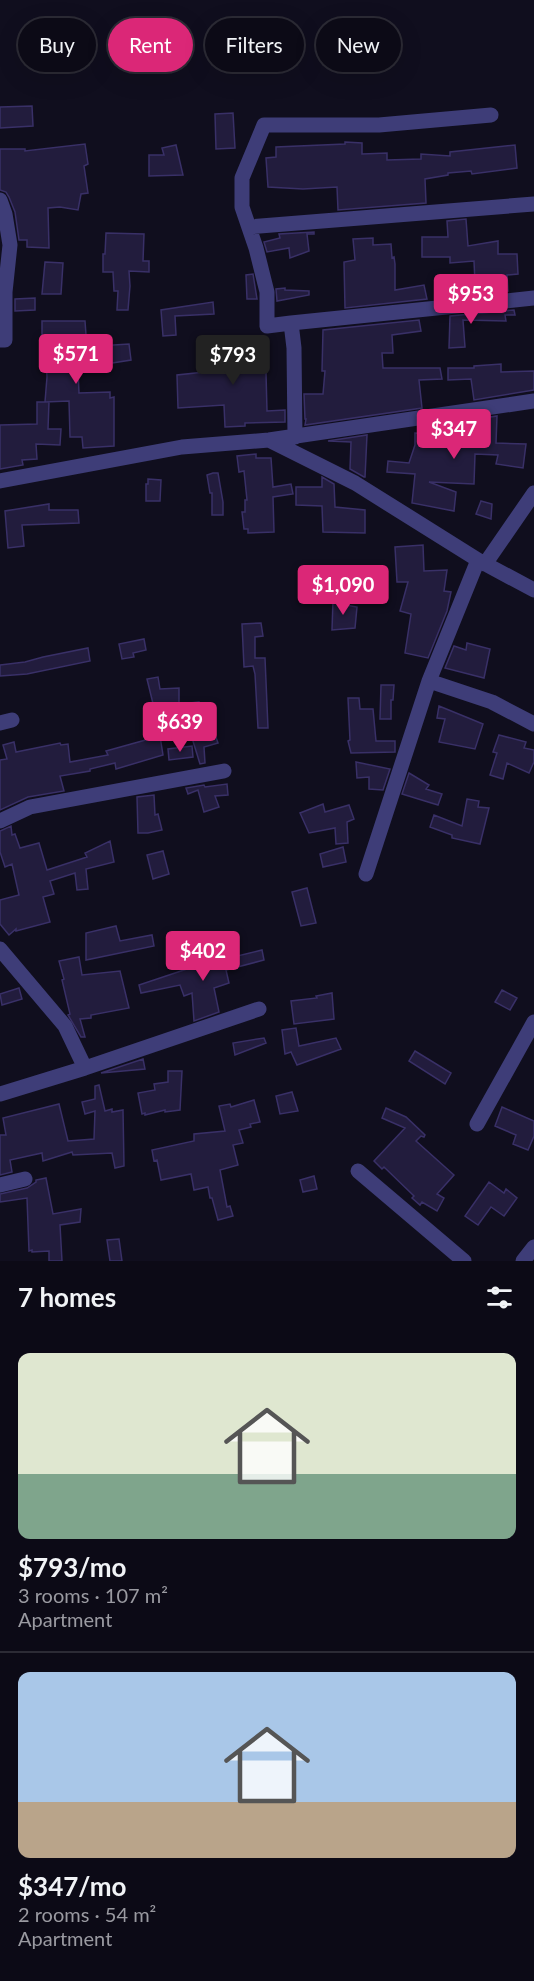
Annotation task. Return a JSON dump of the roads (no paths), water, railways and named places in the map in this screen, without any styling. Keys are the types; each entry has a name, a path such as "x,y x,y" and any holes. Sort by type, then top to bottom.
{"street":[{"path":"491,115 379,125 264,125 242,178 242,207 267,292 267,326 534,298"},
{"path":"0,200 5,214 4,340 0,340"},
{"path":"249,227 534,204"},
{"path":"291,323 294,348 295,436"},
{"path":"0,481 182,447 268,440 534,401"},
{"path":"268,440 355,483 482,562 534,590"},
{"path":"366,874 429,681 482,562 534,493"},
{"path":"429,681 492,702 534,724"},
{"path":"0,821 30,807 224,771"},
{"path":"0,949 65,1026 85,1068"},
{"path":"0,1094 259,1010"},
{"path":"477,1124 534,1022"},
{"path":"358,1171 464,1261"},
{"path":"0,1185 25,1179"},
{"path":"523,1261 534,1247"}]}
